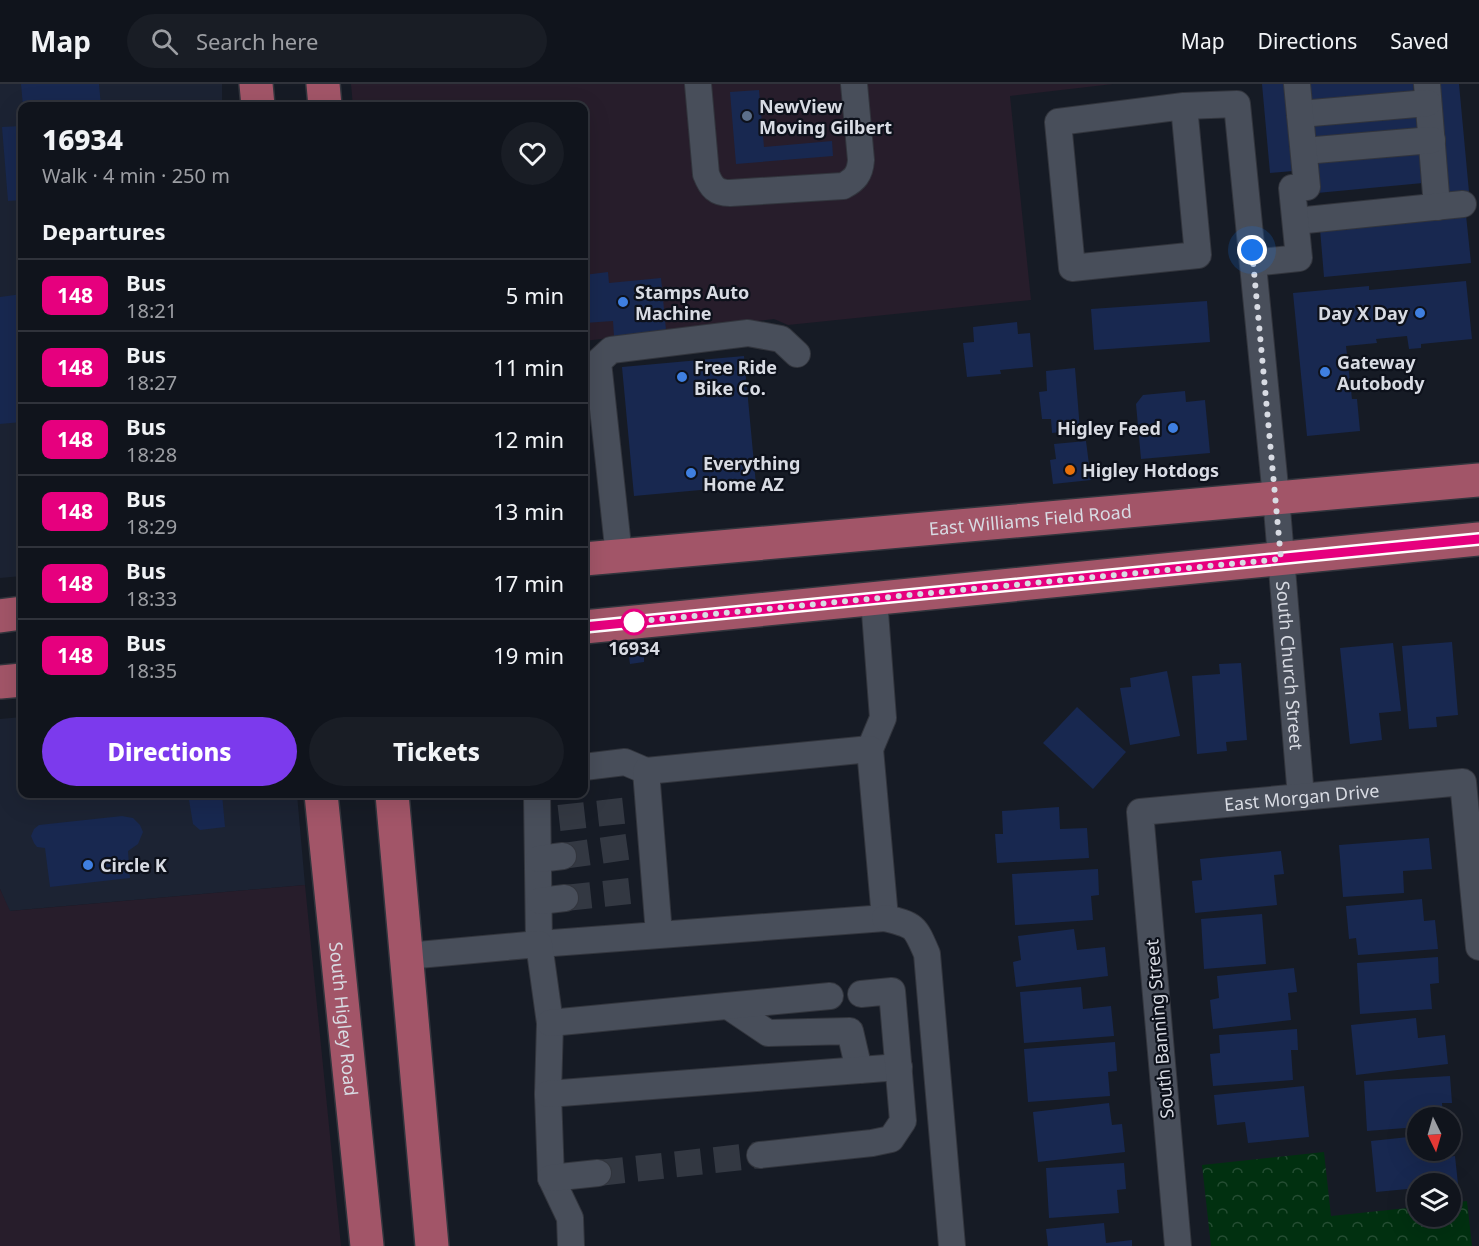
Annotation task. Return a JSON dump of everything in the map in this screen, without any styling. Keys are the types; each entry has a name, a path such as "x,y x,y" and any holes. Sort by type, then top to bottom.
{"main road":[{"path":"256,84 258,102"},
{"path":"323,84 325,102"},
{"name":"East Williams Field Road","path":"588,560 1479,480"},
{"path":"588,627 1479,539"},
{"path":"0,616 18,614"},
{"path":"0,682 18,680"},
{"name":"South Higley Road","path":"321,798 367,1246"},
{"path":"392,798 432,1246"}],"street":[{"path":"698,84 706,174 711,186 721,193 730,194 843,186 853,181 860,171 861,160 854,84"},
{"path":"1253,263 1299,258 1293,188 1307,187 1297,84"},
{"path":"1300,114 1427,94 1437,207"},
{"name":"South Church Street","path":"1184,106 1237,104 1276,497 1301,797"},
{"path":"1184,106 1198,255 1072,268 1058,122 1184,106"},
{"path":"1304,152 1432,140"},
{"path":"1296,221 1463,204"},
{"path":"619,556 598,362 611,350 748,333 781,339 797,354"},
{"path":"874,599 884,718 870,749 885,918"},
{"path":"588,767 625,762 646,771 870,749"},
{"path":"646,771 639,809 648,888 659,934"},
{"name":"East Morgan Drive","path":"1140,812 1463,782 1479,947"},
{"path":"539,798 548,820 551,858 552,900 539,944 550,1023 548,1094 552,1178 570,1218 571,1246"},
{"name":"South Banning Street","path":"1140,812 1178,1246"},
{"path":"407,956 659,934 885,918 903,922 916,929 927,954 952,1246"},
{"path":"760,1155 891,1139 903,1121 892,991 861,994"},
{"path":"550,1023 830,996"},
{"path":"728,1006 768,1034 850,1031 859,1070"},
{"path":"548,1094 899,1067"},
{"path":"552,1178 598,1173"}],"shaded area":[{"path":"0,84 222,84 222,102 18,102 18,576 0,578"},
{"path":"351,84 1113,84 1010,96 1031,300 788,325 774,319 588,341 588,102 353,102"},
{"path":"18,717 18,798 297,798 305,885 9,911 0,889 0,719"},
{"path":"305,885 341,1246 0,1246 0,889 10,911"}],"green space":[{"path":"1324,1152 1331,1216 1407,1208 1407,1227 1461,1227 1461,1202 1467,1201 1472,1246 1211,1246 1202,1165"}],"building":[{"path":"21,84 99,84 101,102 23,102"},
{"path":"1262,84 1285,84 1293,171 1270,173"},
{"path":"1306,84 1413,84 1414,96 1308,105"},
{"path":"1436,84 1459,84 1469,192 1446,194"},
{"name":"NewView Moving Gilbert","path":"759,90 764,147 832,141 833,156 736,164 730,92"},
{"path":"1416,111 1418,135 1312,144 1310,120"},
{"path":"18,126 18,200 8,201 2,127"},
{"path":"1419,148 1423,183 1317,193 1314,158"},
{"path":"1466,215 1471,263 1324,277 1320,229"},
{"name":"Stamps Auto Machine","path":"608,272 609,283 661,278 666,330 614,336 613,321 588,323 588,274"},
{"name":"Gateway Autobody","path":"1466,281 1472,339 1421,344 1421,348 1409,349 1407,336 1376,339 1377,343 1346,346 1352,399 1357,399 1360,431 1307,436 1293,293 1369,286 1369,290"},
{"path":"18,295 18,422 0,424 0,297"},
{"path":"1207,301 1210,342 1094,350 1091,309"},
{"path":"1017,322 1018,334 1030,333 1033,367 1000,370 1001,374 967,377 963,343 974,342 973,327"},
{"path":"744,356 756,485 634,496 622,367"},
{"path":"1075,368 1080,430 1052,433 1051,419 1042,419 1039,392 1047,391 1046,371"},
{"name":"Higley Feed","path":"1185,391 1186,402 1205,400 1210,453 1141,459 1136,404 1143,395"},
{"name":"Higley Hotdogs","path":"1086,441 1091,480 1053,484 1050,460 1056,459 1054,444"},
{"path":"1452,642 1458,715 1436,717 1437,727 1409,729 1402,646"},
{"path":"1393,643 1401,711 1379,713 1382,740 1350,744 1340,648"},
{"path":"644,655 644,662 630,664 629,657"},
{"path":"1241,663 1247,740 1226,742 1227,751 1197,754 1192,676 1220,674 1219,664"},
{"path":"1167,671 1180,736 1130,745 1120,688 1131,687 1130,678"},
{"path":"1077,707 1126,752 1093,789 1043,743"},
{"name":"Circle K","path":"189,798 222,798 225,827 200,830 193,824"},
{"path":"1059,807 1060,829 1087,828 1089,858 997,863 995,834 1003,834 1002,811"},
{"name":"Circle K","path":"122,816 133,818 143,832 138,844 128,851 130,878 50,887 45,848 37,847 34,843 31,836 34,829 39,825"},
{"path":"1429,838 1432,869 1403,871 1404,893 1343,897 1339,845"},
{"path":"1281,851 1284,874 1274,875 1277,905 1195,913 1192,881 1202,880 1200,859"},
{"path":"1098,869 1099,895 1091,896 1093,920 1015,925 1012,874"},
{"path":"1422,899 1424,921 1435,920 1438,949 1358,955 1356,938 1349,939 1346,906"},
{"path":"1262,914 1266,964 1204,969 1201,919"},
{"path":"1074,929 1077,950 1105,947 1108,976 1016,987 1013,962 1021,960 1018,936"},
{"path":"1438,957 1439,983 1430,984 1432,1009 1360,1014 1357,963"},
{"path":"1294,968 1297,992 1288,993 1291,1020 1213,1029 1210,1000 1219,998 1217,976"},
{"path":"1081,987 1083,1009 1111,1006 1114,1036 1024,1043 1020,992"},
{"path":"1416,1018 1418,1038 1445,1035 1448,1064 1356,1075 1351,1025"},
{"path":"1297,1029 1298,1050 1291,1050 1293,1080 1213,1086 1210,1054 1220,1053 1219,1035"},
{"path":"1115,1042 1117,1071 1108,1072 1110,1096 1028,1102 1024,1049"},
{"path":"1450,1076 1452,1103 1442,1103 1442,1107 1407,1107 1407,1128 1367,1131 1364,1081"},
{"path":"1304,1086 1309,1137 1248,1143 1245,1122 1217,1125 1214,1095"},
{"path":"1109,1103 1112,1125 1122,1124 1125,1152 1038,1162 1033,1112"},
{"path":"1407,1137 1407,1161 1456,1161 1457,1173 1407,1173 1407,1189 1376,1192 1371,1141"},
{"path":"1124,1163 1126,1189 1117,1190 1119,1213 1049,1218 1046,1168"},
{"path":"1104,1223 1106,1243 1132,1240 1132,1246 1048,1246 1046,1229"}],"tunnel":[{"path":"559,818 630,810"},
{"path":"563,856 634,846"},
{"path":"565,898 639,890"},
{"path":"598,1173 760,1155"}],"bus line":[{"name":"148","path":"588,627 1479,539"}],"place":[{"name":"NewView Moving Gilbert","path":"747,116"},
{"name":"Stamps Auto Machine","path":"623,302"},
{"name":"Day X Day","path":"1420,313"},
{"name":"Gateway Autobody","path":"1325,372"},
{"name":"Free Ride Bike Co.","path":"682,377"},
{"name":"Higley Feed","path":"1173,428"},
{"name":"Higley Hotdogs","path":"1070,470"},
{"name":"Everything Home AZ","path":"691,473"},
{"name":"16934","path":"634,622"},
{"name":"Circle K","path":"88,865"}],"route":[{"path":"634,622 632,622 1281,559 1252,250"}]}
